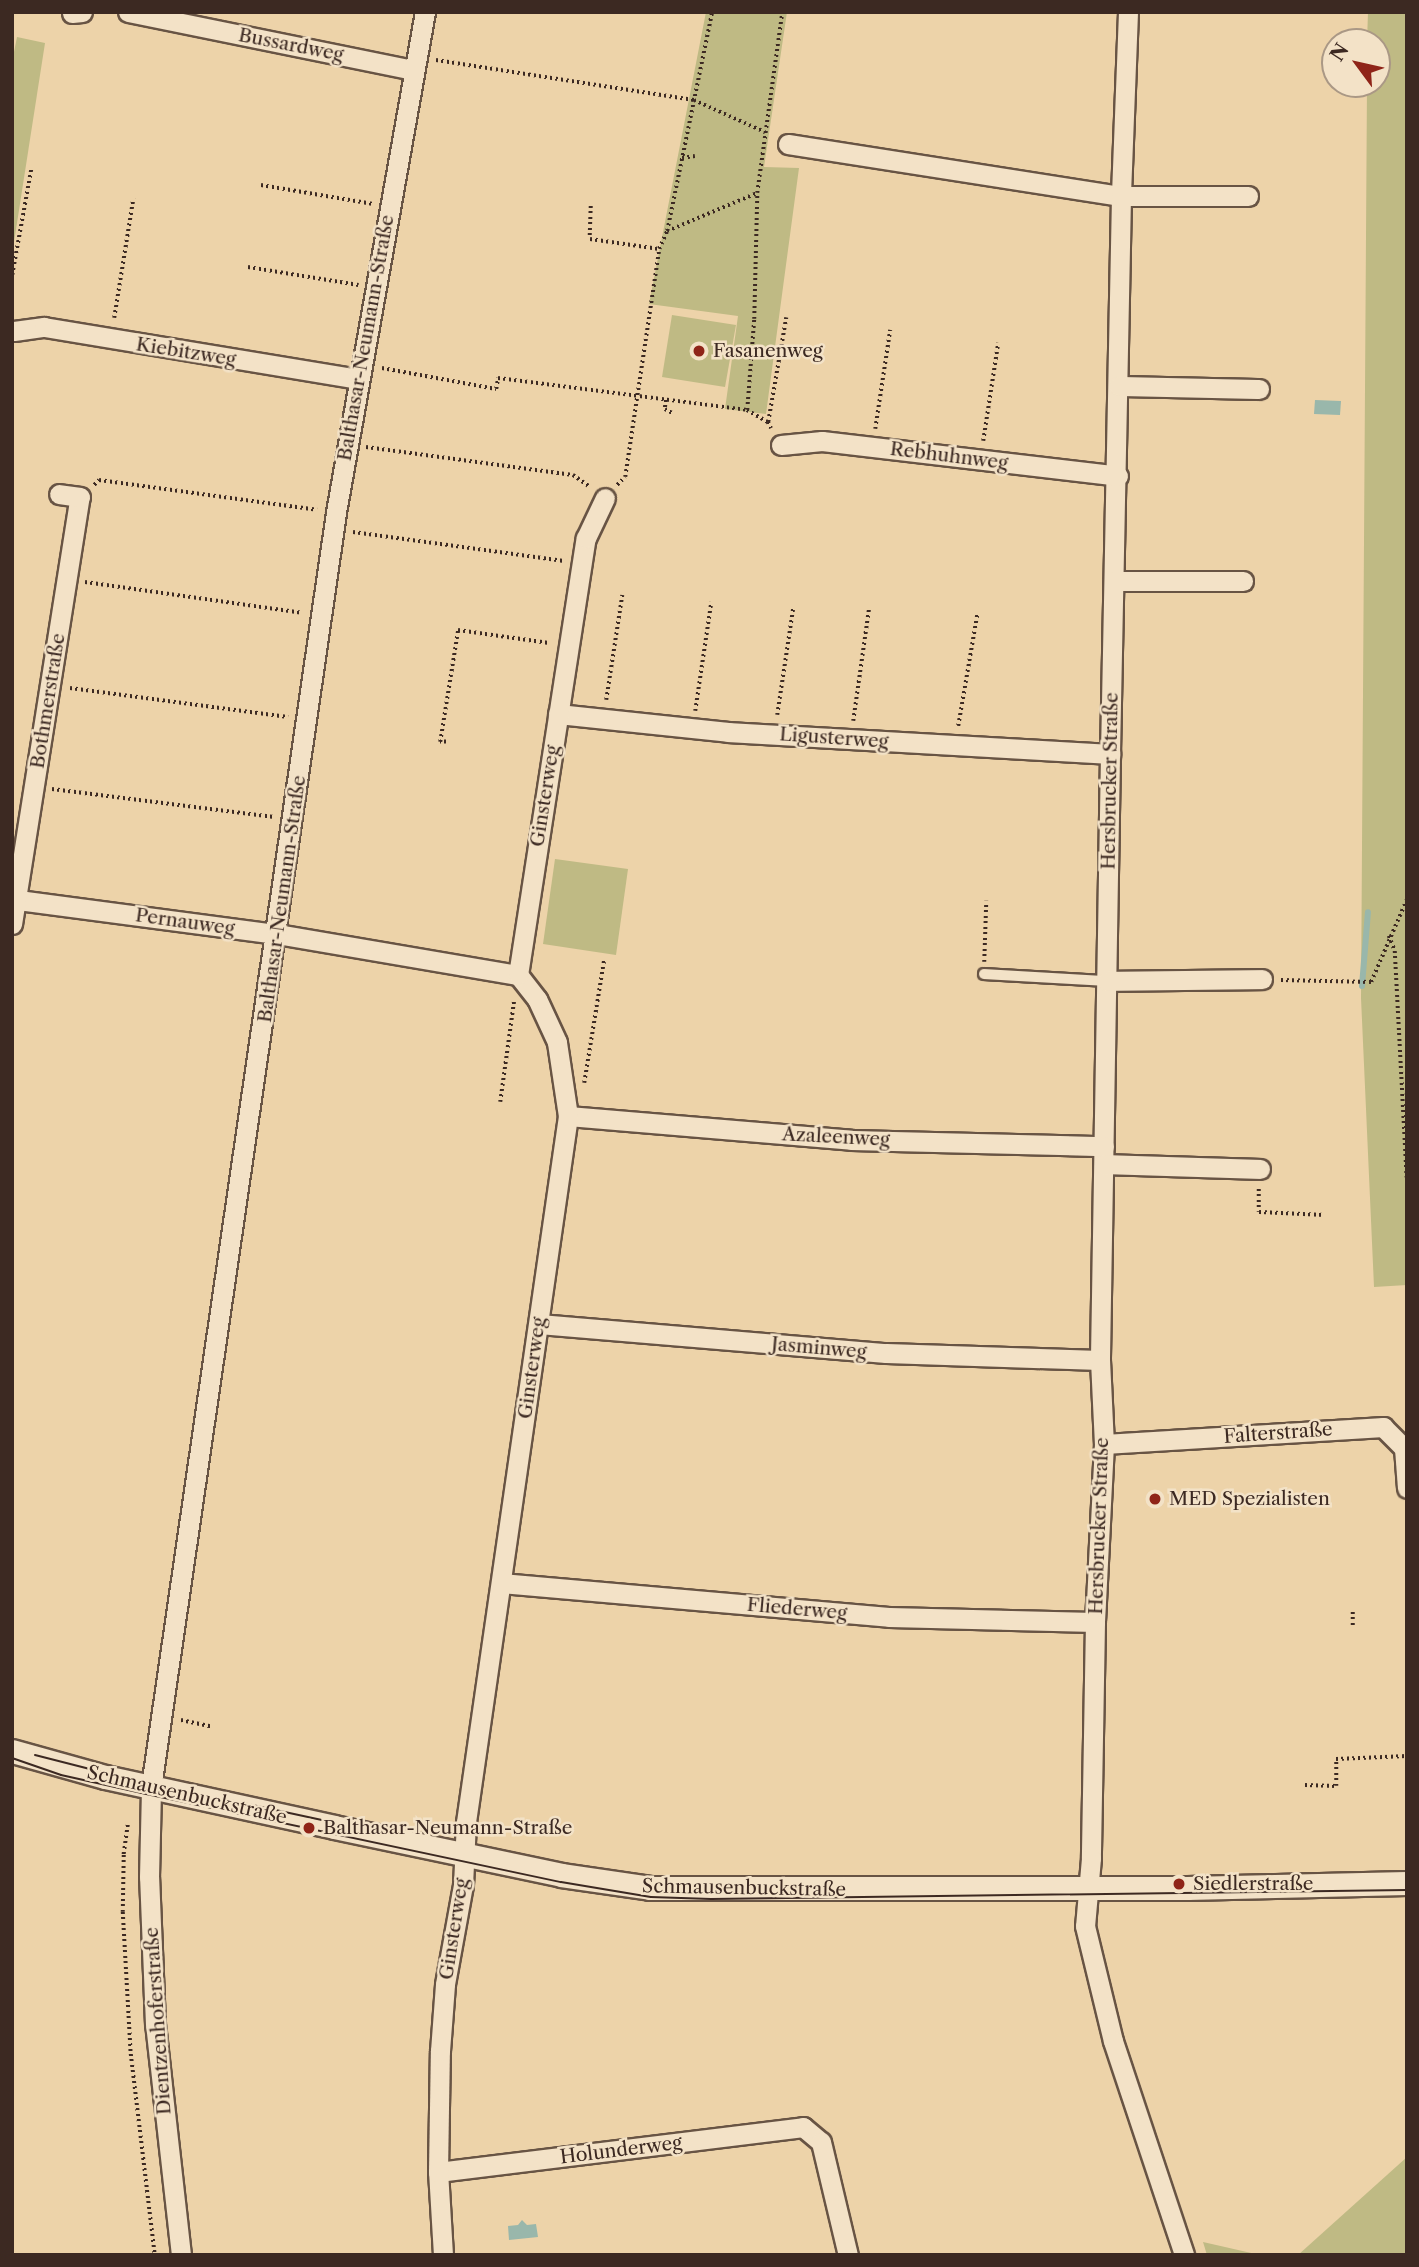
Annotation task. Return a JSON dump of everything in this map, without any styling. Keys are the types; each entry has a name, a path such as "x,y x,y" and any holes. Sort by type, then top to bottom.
{"street":[{"path":"72,13 82,12"},
{"name":"Bussardweg","path":"128,12 415,63"},
{"name":"Balthasar-Neumann-Straße","path":"151,1787 334,528 359,372 425,12"},
{"name":"Hersbrucker Straße","path":"1088,1888 1095,1622 1104,1444 1100,1360 1110,754 1118,476 1121,197 1128,12"},
{"path":"788,144 1121,197 1248,195"},
{"name":"Kiebitzweg","path":"15,331 44,327 111,339 359,372"},
{"path":"1119,386 1259,389"},
{"name":"Rebhuhnweg","path":"781,445 822,441 1118,476"},
{"name":"Bothmerstraße","path":"12,925 80,497 60,494"},
{"name":"Ginsterweg","path":"443,2255 439,2172 441,2019 466,1855 466,1822 568,1116 557,1042 537,999 518,975 586,538 605,498"},
{"path":"1115,581 1243,582"},
{"name":"Ligusterweg","path":"558,714 604,716 775,735 1110,754"},
{"name":"Pernauweg","path":"18,900 277,934 518,975"},
{"path":"1107,981 1262,979"},
{"name":"Azaleenweg","path":"568,1116 851,1140 1104,1155"},
{"path":"1104,1155 1259,1169"},
{"name":"Jasminweg","path":"539,1324 886,1353 1100,1360"},
{"name":"Falterstraße","path":"1104,1444 1383,1427 1404,1448 1407,1488"},
{"name":"Fliederweg","path":"501,1583 889,1617 1095,1622"},
{"name":"Schmausenbuckstraße","path":"12,1751 151,1787 466,1855 584,1879 669,1890 1407,1884"},
{"name":"Dientzenhoferstraße","path":"151,1787 149,1877 155,2024 181,2255"},
{"path":"1088,1888 1085,1926 1101,1998 1184,2255"},
{"name":"Holunderweg","path":"439,2172 803,2127 821,2142 848,2255"}],"lane":[{"path":"984,974 1107,981"}],"path":[{"path":"347,445 573,475 605,498 625,477 659,249 667,231 712,12"},
{"path":"747,410 754,319 757,193 782,12"},
{"path":"415,63 694,100 788,144"},
{"path":"682,158 695,156"},
{"path":"12,275 31,169"},
{"path":"261,185 389,206"},
{"path":"667,231 757,193"},
{"path":"111,339 133,199"},
{"path":"591,206 590,239 659,249"},
{"path":"248,267 375,287"},
{"path":"768,422 786,318"},
{"path":"872,447 890,330"},
{"path":"980,460 998,343"},
{"path":"359,372 496,389 498,378 747,410 768,422 781,445"},
{"path":"666,400 665,409 674,414"},
{"path":"99,480 308,510"},
{"path":"334,528 582,563"},
{"path":"66,580 322,616"},
{"path":"604,716 622,595"},
{"path":"692,727 711,602"},
{"path":"850,740 869,607"},
{"path":"775,735 793,608"},
{"path":"955,745 977,615"},
{"path":"446,742 440,741 458,630 569,646"},
{"path":"50,685 307,720"},
{"path":"35,787 293,819"},
{"path":"1262,979 1371,982 1407,899"},
{"path":"984,974 986,901"},
{"path":"1389,936 1395,951 1407,1178"},
{"path":"568,1116 584,1082 604,960"},
{"path":"500,1102 518,975"},
{"path":"1259,1169 1259,1212 1325,1215"},
{"path":"1353,1612 1353,1626"},
{"path":"163,1717 210,1726"},
{"path":"1305,1785 1336,1786 1336,1759 1407,1756"},
{"path":"130,1816 124,1855 123,1912 131,2054 155,2255"}],"shaded area":[{"path":"706,12 787,12 764,167 799,168 766,414 725,409 738,316 649,304"},
{"path":"1368,12 1407,12 1407,1285 1374,1287 1361,998 1367,98 1391,98 1391,28 1367,28"},
{"path":"17,37 45,43 12,255 12,62"},
{"name":"Fasanenweg","path":"672,315 736,325 725,387 662,377"},
{"path":"1315,400 1341,401 1340,415 1314,414"},
{"path":"555,859 628,869 616,955 543,944"},
{"path":"1407,2157 1407,2255 1298,2255"},
{"path":"522,2220 527,2225 536,2224 538,2237 509,2240 508,2226 518,2225"},
{"path":"1203,2242 1260,2255 1207,2255"}],"waterway":[{"path":"1362,986 1368,912"}],"tram line":[{"path":"35,1755 133,1780"},
{"path":"12,1758 61,1775 151,1795 561,1882 651,1897 711,1899 1407,1890"},
{"path":"229,1800 322,1820"}],"place":[{"name":"Fasanenweg","path":"699,351"},
{"name":"MED Spezialisten","path":"1155,1499"},
{"name":"Balthasar-Neumann-Straße","path":"309,1828"},
{"name":"Siedlerstraße","path":"1179,1884"}]}
